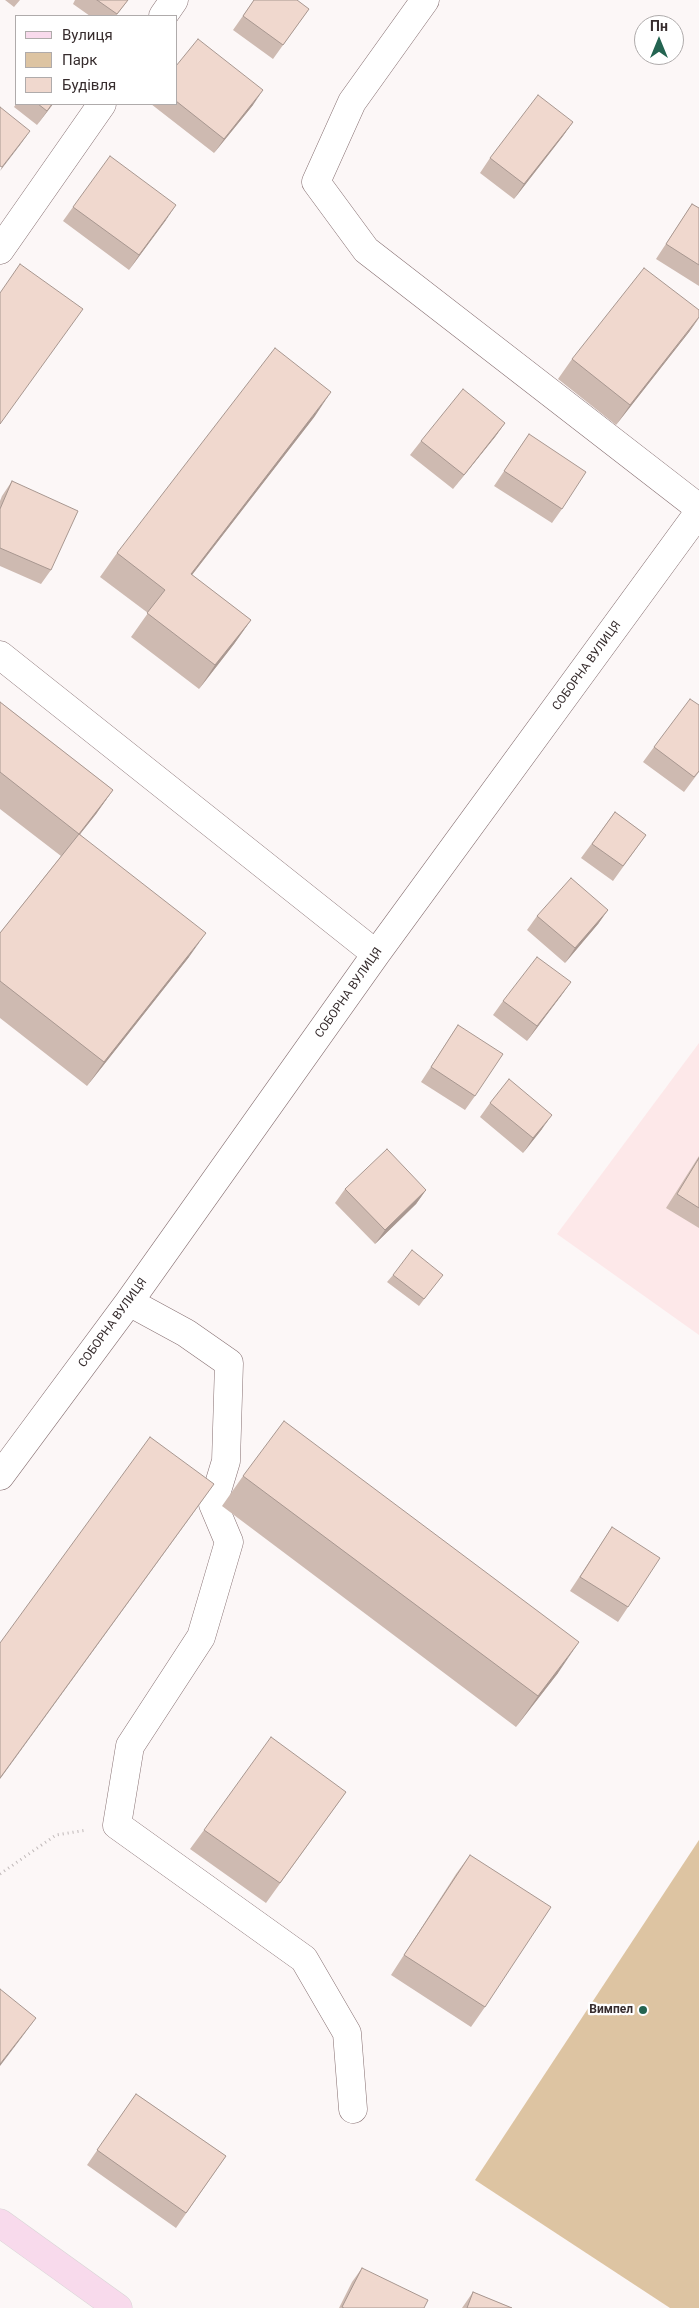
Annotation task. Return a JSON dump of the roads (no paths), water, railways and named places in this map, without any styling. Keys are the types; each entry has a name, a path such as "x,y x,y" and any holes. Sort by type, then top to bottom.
{"main road":[{"path":"0,2223 118,2308"}],"street":[{"path":"164,15 174,0"},
{"path":"425,0 352,102 316,182 366,250 699,508"},
{"path":"0,250 101,105"},
{"name":"СОБОРНА ВУЛИЦЯ","path":"0,1476 129,1302 376,954 699,512"},
{"path":"0,654 376,954"},
{"path":"129,1302 186,1333 229,1363 226,1461 213,1504 229,1542 201,1637 130,1746 117,1825 304,1959 347,2033 353,2109"}],"place":[{"name":"Вимпел","path":"643,2010"}]}
